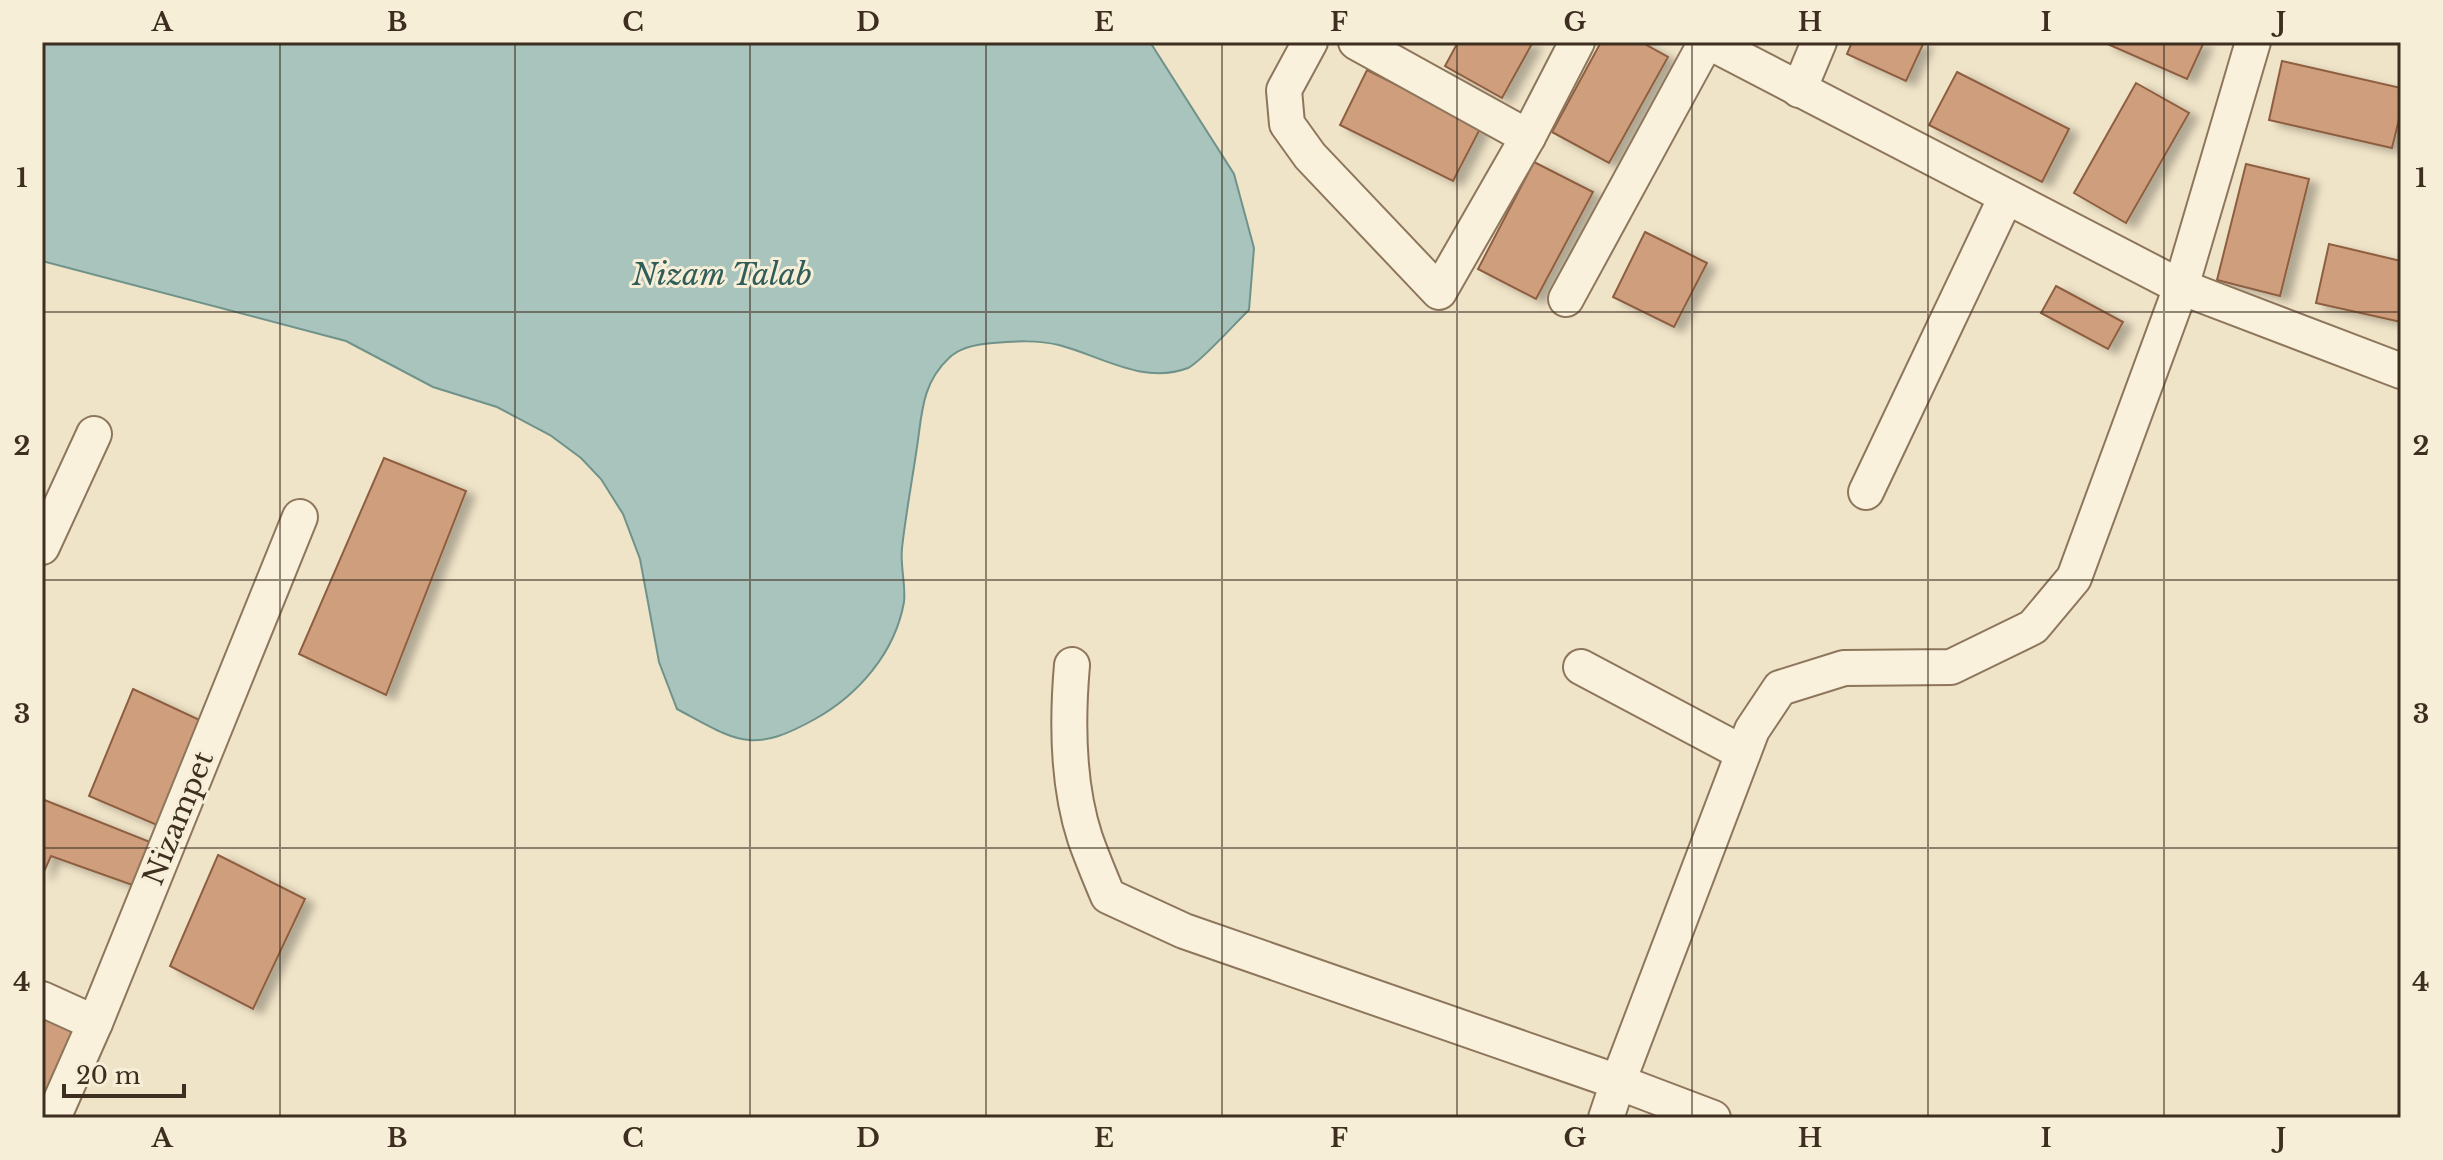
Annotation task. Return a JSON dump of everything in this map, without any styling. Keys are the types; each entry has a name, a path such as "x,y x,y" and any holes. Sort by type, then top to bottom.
{"street":[{"path":"1310,42 1284,90 1287,124 1310,156 1439,292 1528,137 1577,42"},
{"path":"1356,42 1528,137"},
{"path":"1566,299 1707,42 2181,287 2401,371"},
{"path":"1799,90 1819,42"},
{"path":"1606,1118 1752,730 1780,688 1844,668 1951,667 2033,627 2074,578 2181,287 2253,42"},
{"path":"1866,492 2006,197"},
{"path":"42,547 94,434"},
{"name":"Nizampet","path":"53,1118 95,1023 300,517"},
{"path":"1072,665 1067,719 1075,794 1084,836 1108,896 1184,931 1713,1118"},
{"path":"1581,667 1743,753"},
{"path":"42,999 95,1023"}],"water":[{"name":"Nizam Talab","path":"42,42 1150,42 1234,174 1254,248 1249,310 1194,364 1171,372 1138,371 1059,345 1035,342 975,345 949,358 934,376 923,406 902,548 904,602 883,655 860,685 815,719 775,737 744,740 677,709 659,662 640,559 623,514 601,479 581,458 550,435 497,407 433,387 346,341 42,261"}],"building":[{"path":"1458,42 1533,42 1502,98 1445,66"},
{"path":"1601,42 1641,42 1668,57 1609,163 1552,132"},
{"path":"1852,42 1924,42 1906,81 1847,54"},
{"path":"2103,42 2204,42 2187,79"},
{"path":"2282,61 2401,88 2401,111 2392,148 2269,120"},
{"path":"1367,70 1481,127 1453,181 1340,125"},
{"path":"1957,72 2069,129 2042,182 1929,125"},
{"path":"2136,83 2189,113 2126,223 2074,193"},
{"path":"1534,162 1593,192 1536,299 1478,269"},
{"path":"2246,164 2309,179 2280,296 2217,280"},
{"path":"1645,232 1707,263 1674,327 1613,297"},
{"path":"2329,244 2401,261 2401,322 2316,303"},
{"path":"2056,286 2123,322 2108,349 2041,313"},
{"path":"384,458 466,491 386,695 299,654"},
{"path":"133,689 206,723 164,828 89,796"},
{"path":"42,799 155,844 138,887 51,856 42,876"},
{"path":"218,855 305,899 253,1009 170,966"},
{"path":"42,1011 81,1027 42,1117"}]}
